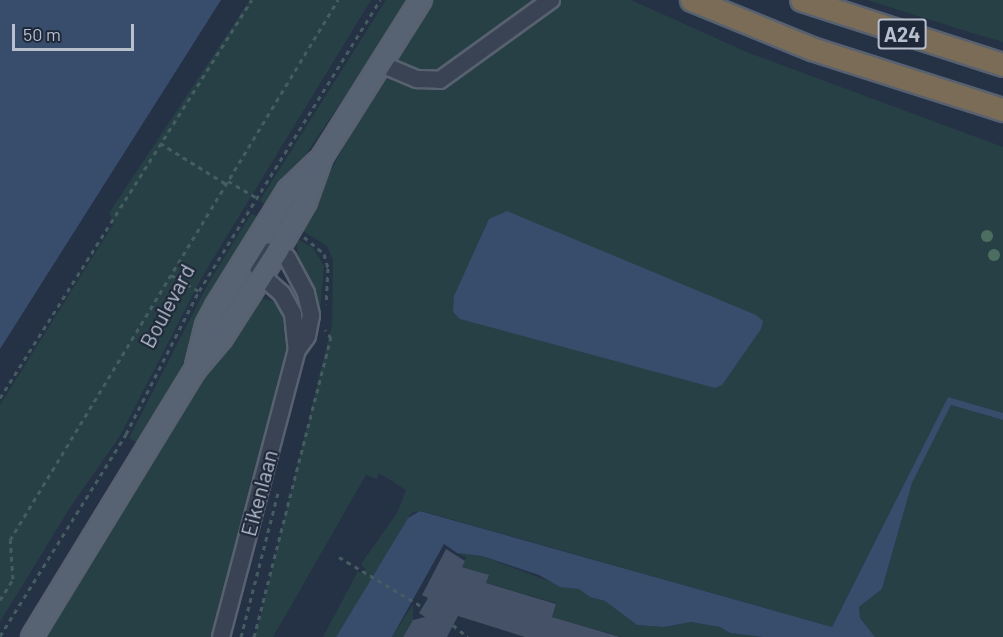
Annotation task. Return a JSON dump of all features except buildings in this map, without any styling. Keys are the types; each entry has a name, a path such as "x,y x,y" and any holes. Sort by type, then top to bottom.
{"highway":[{"name":"A24","path":"692,0 812,49 1003,110"},
{"name":"A24","path":"802,0 1003,65"}],"main road":[{"name":"Boulevard","path":"32,637 195,370 222,338 278,252 306,202 322,157 421,0"},
{"name":"Boulevard","path":"195,370 206,325 250,251 288,190 322,157"}],"street":[{"path":"381,64 417,79 440,80 551,0"},
{"path":"250,251 278,252"},
{"name":"Eikenlaan","path":"250,251 262,276 282,294 292,314 297,350"},
{"name":"Eikenlaan","path":"221,637 297,350 307,336 310,306 293,266 278,252"}],"path":[{"path":"0,398 252,0"},
{"path":"0,600 13,579 10,540 338,0"},
{"name":"Boulevard","path":"0,636 126,434 199,291 380,0"},
{"path":"160,143 256,198"},
{"path":"171,275 199,291"},
{"path":"254,637 331,338 321,324"},
{"path":"339,557 423,607"},
{"path":"453,625 468,637"}],"green space":[{"path":"250,0 371,0 202,277 120,436 71,506 0,622 0,405 114,223 109,213"},
{"path":"386,0 410,0 269,209 260,200"},
{"path":"433,0 631,0 749,53 1003,147 1003,413 948,397 832,627 422,511 413,512 408,518 336,637 323,637 358,571 362,574 366,569 361,565 363,561 397,513 406,490 379,473 377,479 366,475 273,637 255,637 332,325 333,260 327,246 298,228 376,90"},
{"path":"867,0 1003,0 1003,42 972,33"},
{"path":"251,214 263,218 141,445 129,438 208,284"},
{"path":"296,238 313,248 324,266 320,312 298,256"},
{"path":"259,298 274,301 281,310 288,345 213,637 41,637 248,305"},
{"path":"951,405 1003,420 1003,637 875,637 860,618 859,607 882,589 912,483"},
{"path":"457,553 482,556 567,588 579,588 590,597 605,601 637,625 664,627 691,622 720,627 730,633 763,637 622,637 552,617 556,603 486,583 488,575 462,567 466,557"},
{"path":"413,604 413,620 403,637 392,637"}],"water":[{"path":"0,0 221,0 0,349"},
{"path":"507,211 756,315 763,321 761,329 722,385 715,388 460,319 453,312 454,296 489,219"},
{"path":"948,397 1003,413 1003,420 951,405 912,483 882,589 859,607 860,618 875,637 763,637 730,633 720,627 691,622 664,627 637,625 605,601 590,597 579,589 560,587 539,575 482,556 457,553 444,544 392,637 336,637 408,518 420,511 832,627"}]}
